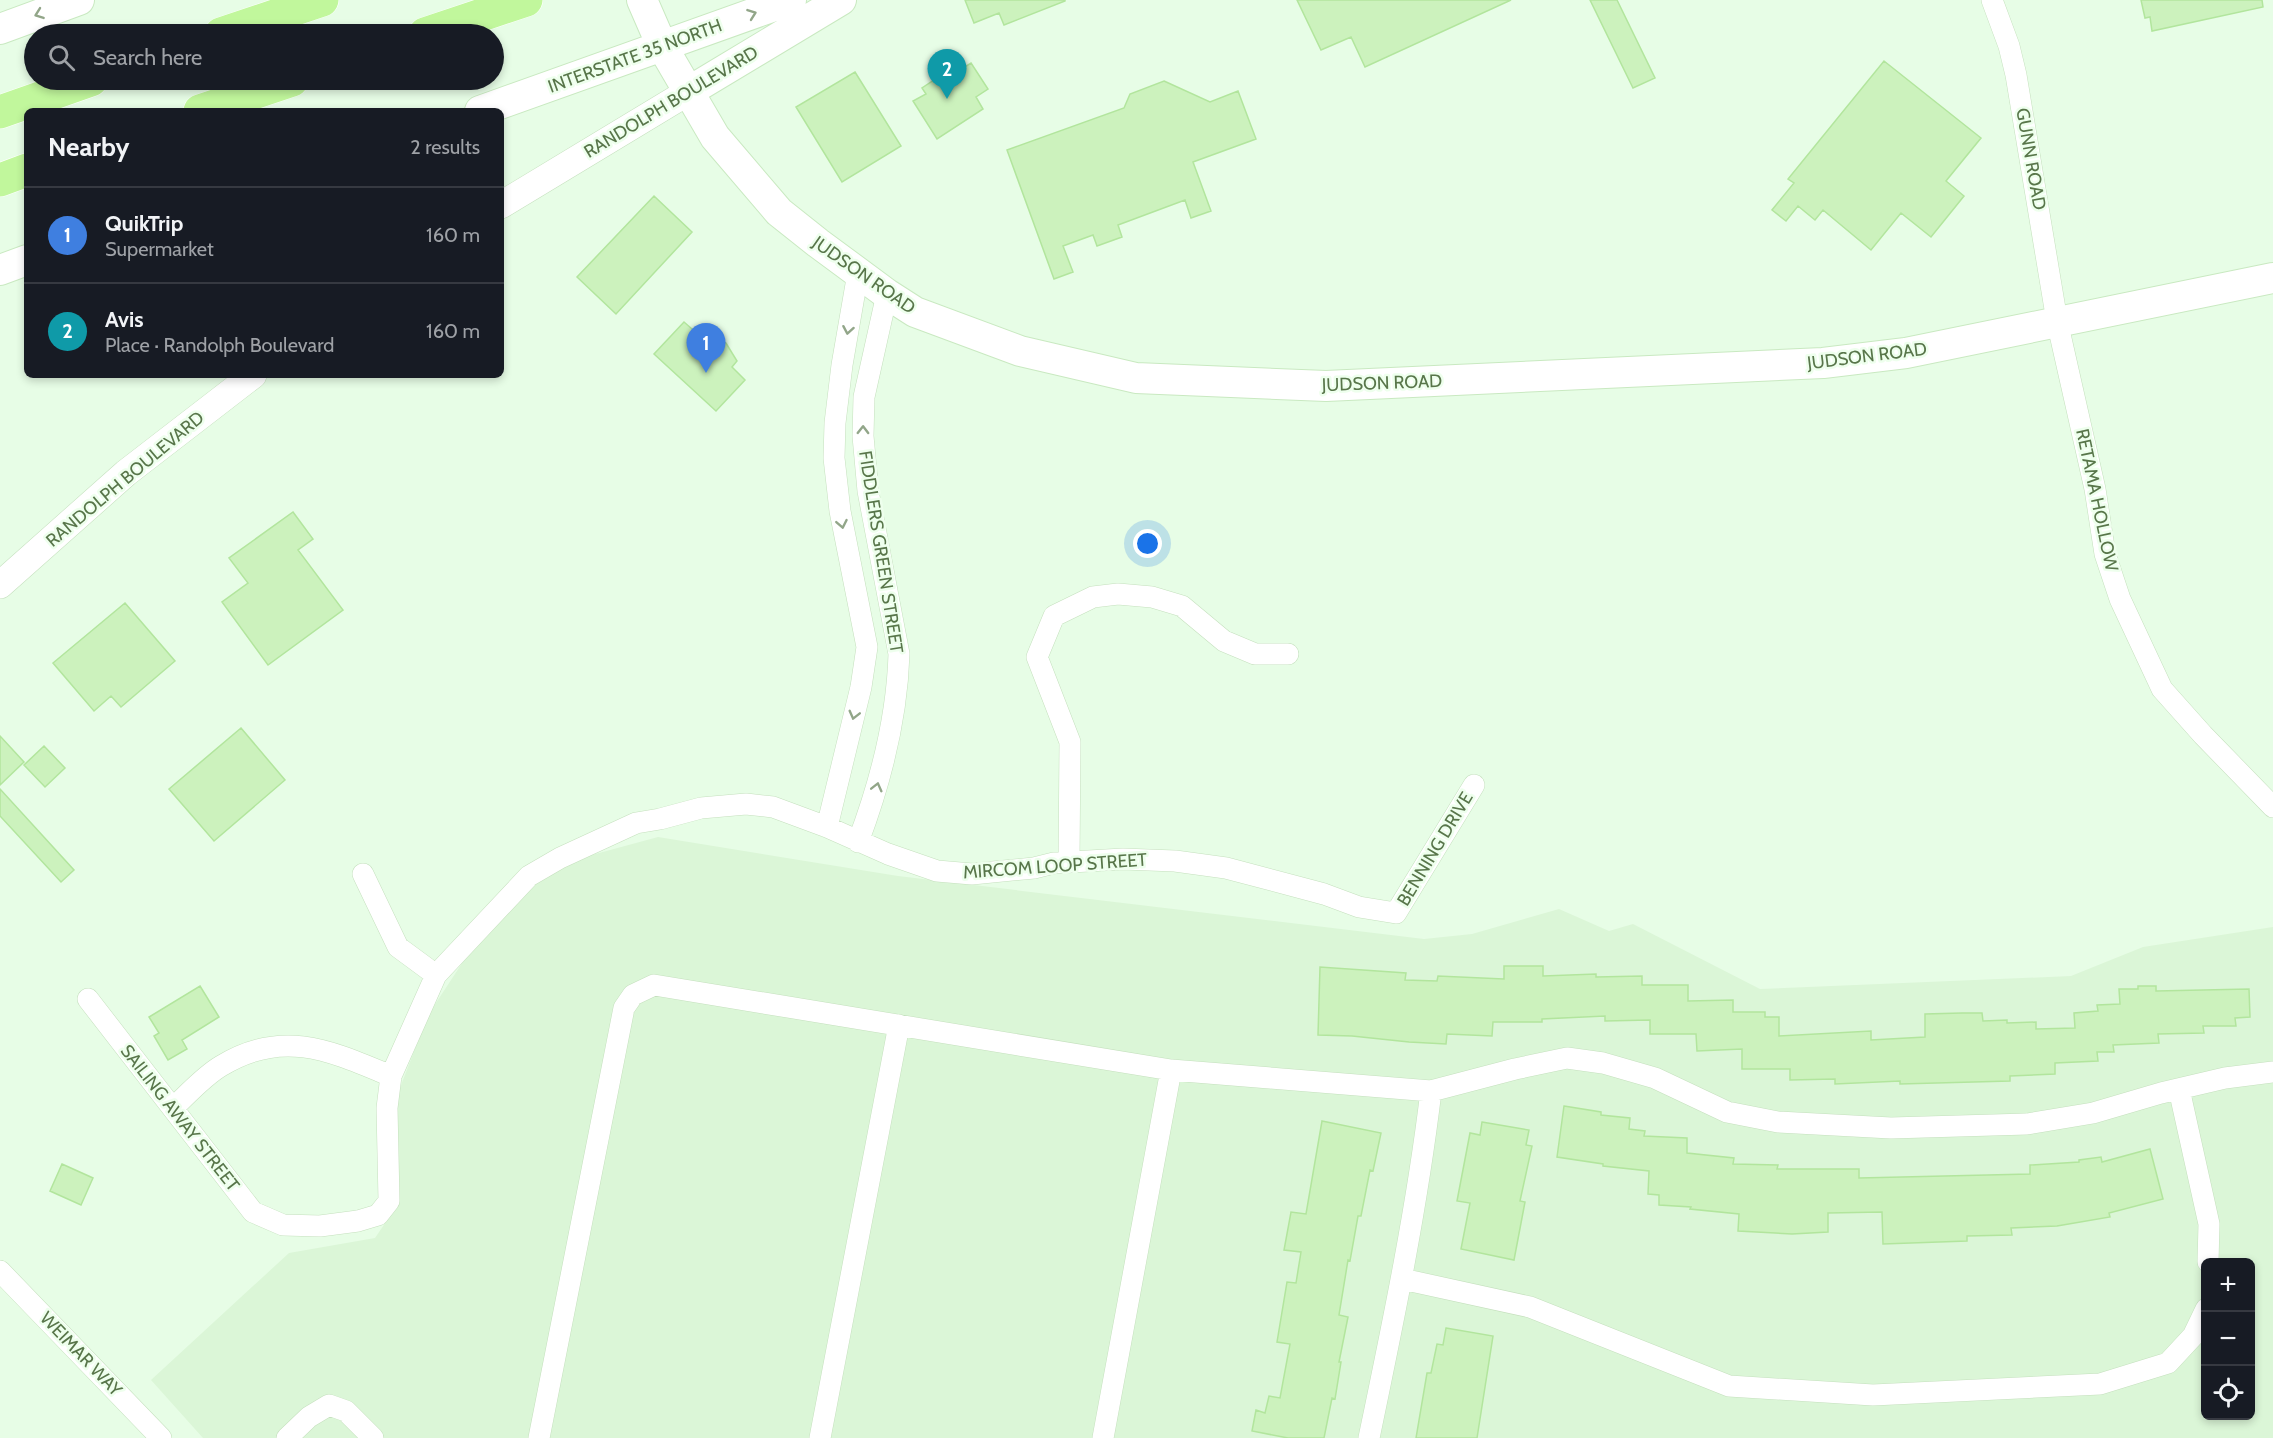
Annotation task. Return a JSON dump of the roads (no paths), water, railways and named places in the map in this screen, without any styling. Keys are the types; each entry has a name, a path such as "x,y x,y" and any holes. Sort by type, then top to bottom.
{"highway":[{"path":"251,24 322,0"},
{"path":"455,24 526,0"},
{"path":"0,112 63,90"},
{"path":"209,108 262,90"},
{"path":"0,180 24,171"}],"main road":[{"path":"0,29 79,0"},
{"name":"INTERSTATE 35 NORTH","path":"488,108 791,0"},
{"name":"RANDOLPH BOULEVARD","path":"688,92 841,0"},
{"name":"JUDSON ROAD","path":"643,3 662,46 715,136 779,212 858,273 915,312 1020,351 1136,378 1326,386 1823,363 1906,353 2273,278"},
{"path":"0,270 24,261"}],"street":[{"name":"GUNN ROAD","path":"1992,0 2009,46 2016,75 2057,321"},
{"name":"RANDOLPH BOULEVARD","path":"504,203 688,92"},
{"name":"FIDDLERS GREEN STREET","path":"827,827 861,687 867,647 840,511 834,458 834,423 858,273"},
{"name":"FIDDLERS GREEN STREET","path":"858,842 877,788 894,721 898,680 899,654 868,491 863,436 864,397 887,294"},
{"name":"RETAMA HOLLOW","path":"2057,321 2095,489 2105,554 2120,599 2162,689 2273,807"},
{"name":"RANDOLPH BOULEVARD","path":"0,585 126,473 249,378"},
{"path":"1069,862 1070,742 1037,657 1054,616 1093,597 1118,594 1152,597 1182,606 1224,641 1255,654 1288,654"},
{"name":"BENNING DRIVE","path":"1396,913 1474,786"},
{"name":"MIRCOM LOOP STREET","path":"283,1225 320,1226 357,1221 378,1215 389,1201 387,1128 391,1076 436,975 529,876 560,858 636,823 701,808 746,804 773,807 937,871 981,873 1069,862 1175,861 1226,868 1324,894 1359,907 1396,913"},
{"path":"363,874 398,947 436,975"},
{"path":"539,1438 624,1008 633,995 654,985 1171,1070 1431,1091 1515,1069 1567,1059 1603,1063 1655,1078 1727,1112 1778,1122 1891,1128 2027,1124 2093,1113 2225,1078 2273,1072"},
{"name":"SAILING AWAY STREET","path":"88,999 253,1212 283,1225"},
{"path":"820,1438 899,1025"},
{"path":"173,1108 220,1066 254,1049 282,1045 313,1048 341,1055 391,1076"},
{"path":"1103,1438 1171,1070"},
{"path":"2179,1089 2209,1224 2208,1258"},
{"path":"1369,1438 1402,1279 1431,1091"},
{"name":"WEIMAR WAY","path":"0,1271 161,1438"},
{"path":"1402,1279 1530,1307 1730,1386 1873,1395 2100,1384 2169,1363 2193,1336 2204,1312"},
{"path":"287,1438 309,1417 328,1405 346,1411 373,1438"}],"place":[{"name":"Avis","path":"947,99"},
{"name":"QuikTrip","path":"706,373"}]}
